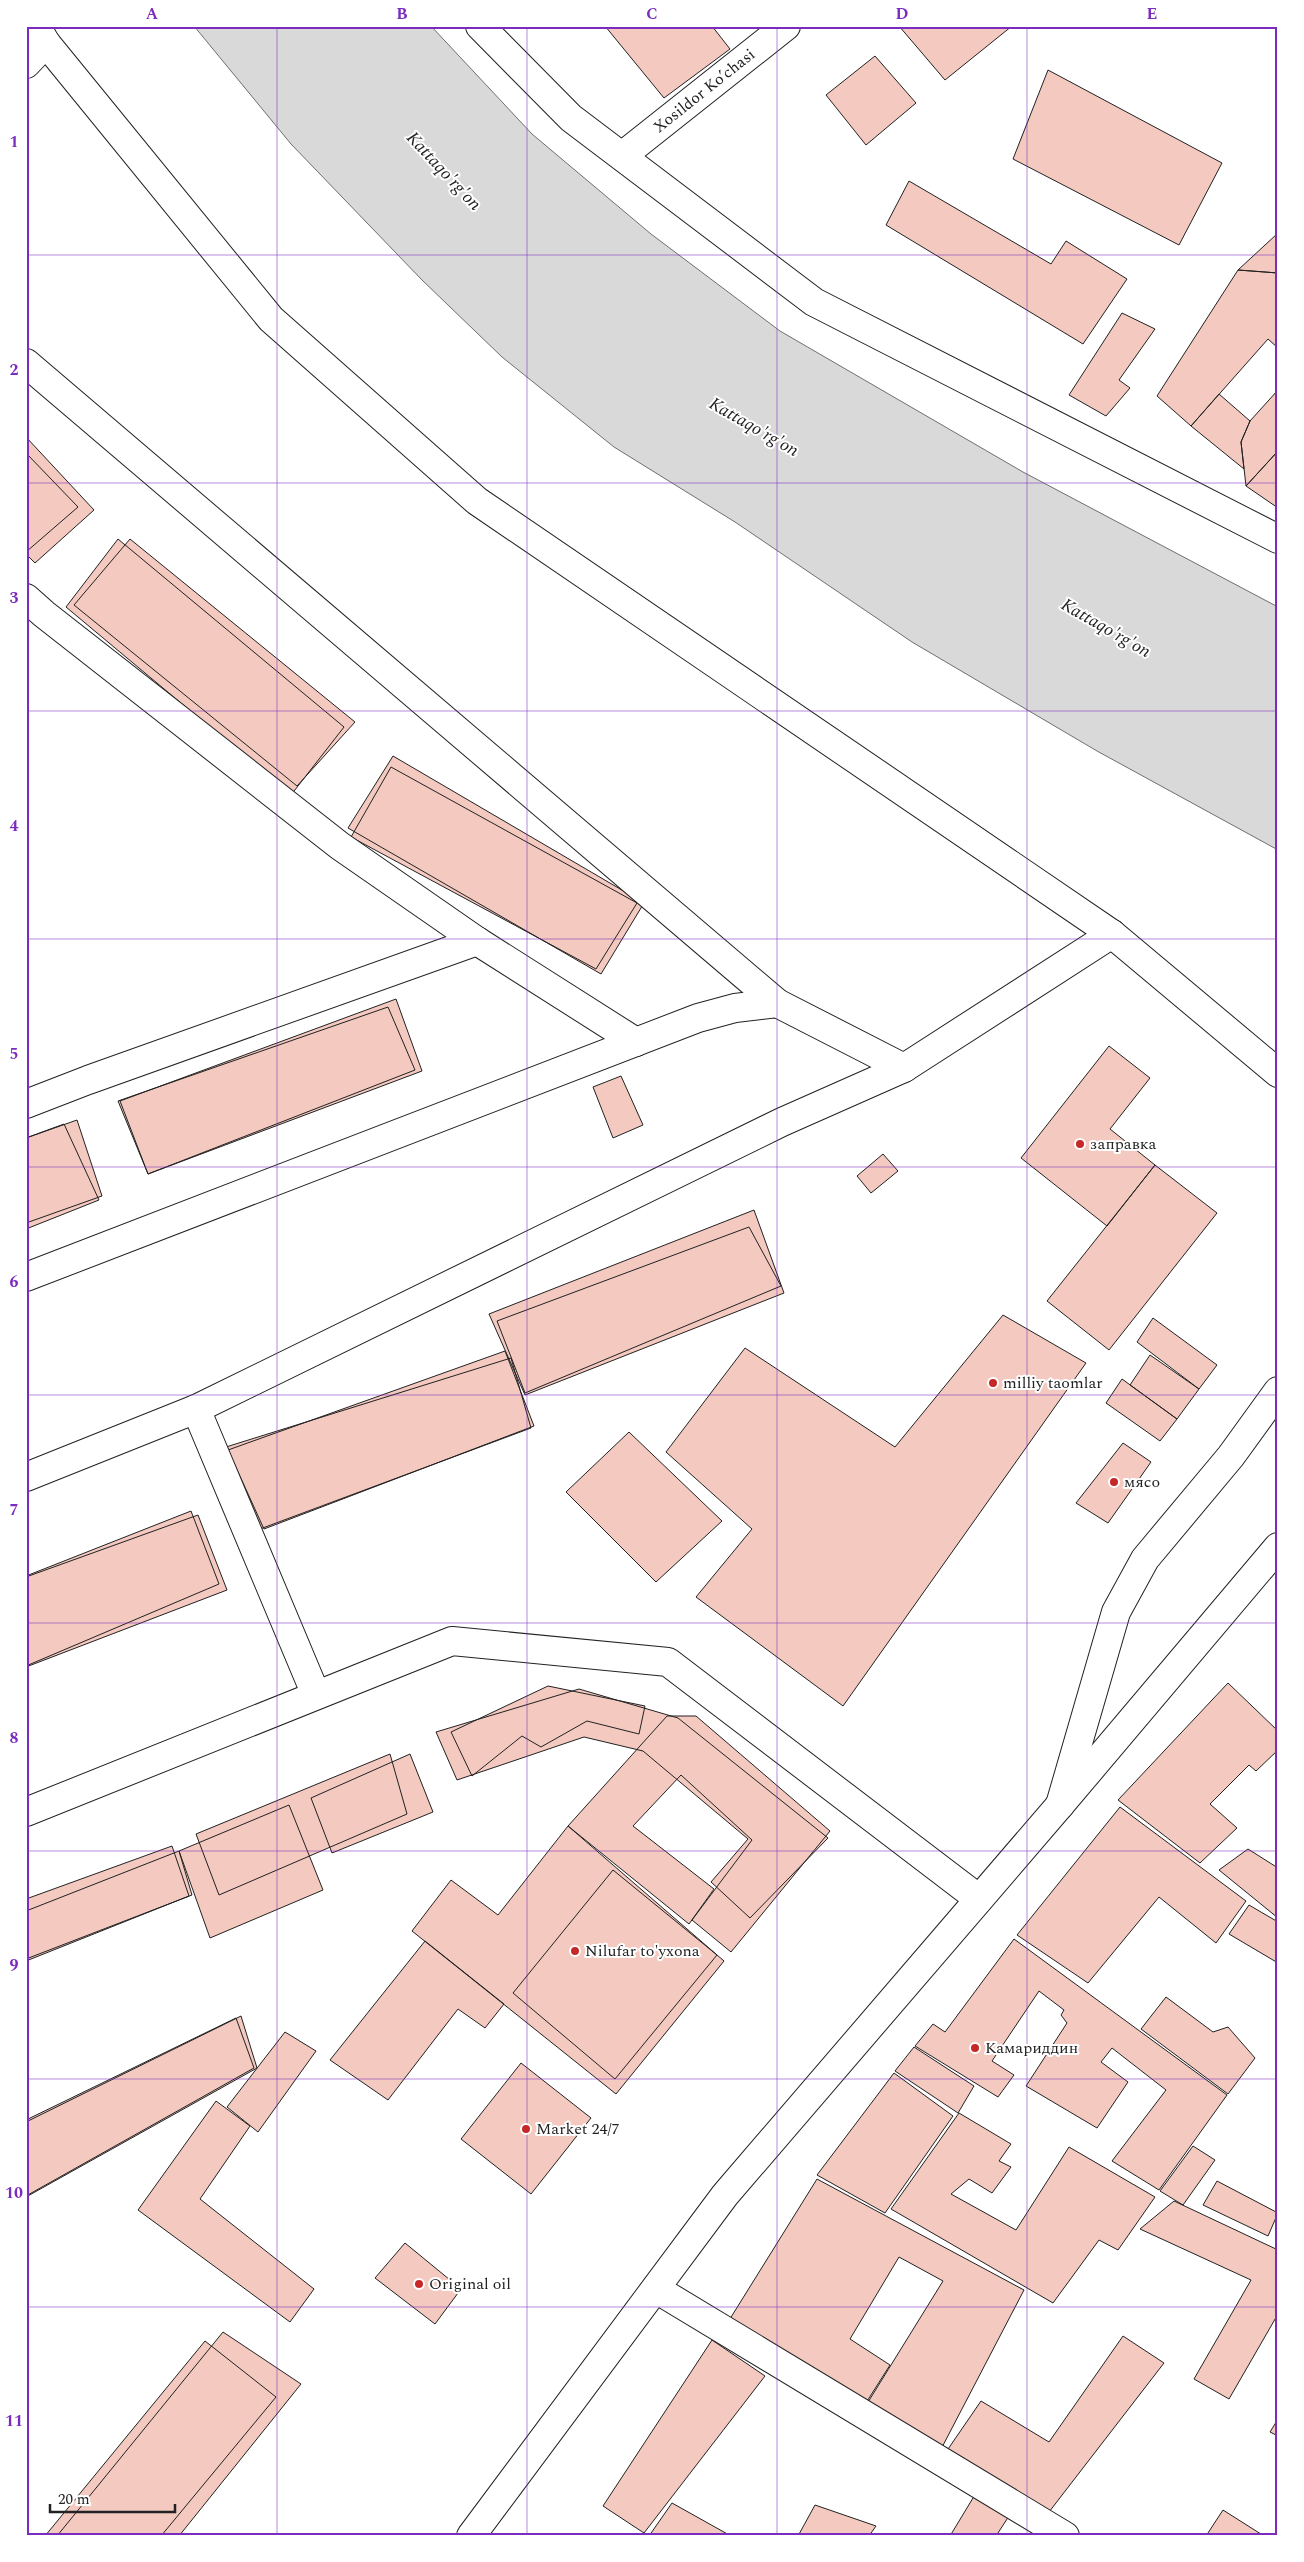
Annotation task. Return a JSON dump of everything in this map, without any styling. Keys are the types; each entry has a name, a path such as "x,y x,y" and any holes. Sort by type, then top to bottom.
{"street":[{"path":"480,26 571,118 814,302 1278,539"},
{"name":"Xosildor Ko’chasi","path":"622,156 786,26"},
{"path":"26,64 41,35 271,319 477,501 1112,934 1278,1073"},
{"path":"26,363 777,1004 904,1068"},
{"path":"26,598 340,846 477,941 636,1042"},
{"path":"26,1477 196,1409 782,1122 904,1068 1112,934"},
{"path":"26,1104 477,941"},
{"path":"26,1277 698,1018 735,1008 777,1004"},
{"path":"1060,1805 1116,1612 1145,1559 1231,1456 1278,1390"},
{"path":"196,1409 316,1695"},
{"path":"471,2536 726,2196 1278,1547"},
{"path":"26,1812 452,1641 668,1662 979,1899"},
{"path":"656,2289 1065,2536"}],"water":[{"name":"Kattaqo'rg'on","path":"194,26 431,26 532,134 651,234 780,331 1023,472 1278,607 1278,850 1097,751 912,642 735,522 614,447 502,357 422,280 291,144"}],"building":[{"path":"605,26 712,26 730,49 664,98"},
{"path":"899,26 1012,26 945,80"},
{"path":"875,56 916,103 866,145 826,95"},
{"path":"1048,70 1222,163 1179,245 1013,159"},
{"path":"909,181 1051,264 1066,241 1127,279 1083,344 886,225"},
{"path":"1278,233 1278,273 1238,270"},
{"path":"1238,270 1278,273 1278,348 1268,339 1191,426 1157,396"},
{"path":"1122,313 1155,329 1119,380 1130,388 1106,416 1069,395"},
{"path":"1278,390 1278,451 1246,486 1241,442 1250,421"},
{"path":"1219,394 1250,421 1241,442 1244,469 1191,426"},
{"path":"26,437 94,510 35,563 26,554"},
{"path":"1278,451 1278,508 1246,486"},
{"path":"26,453 78,507 26,552"},
{"path":"118,539 344,727 291,795 66,607"},
{"path":"130,539 355,722 297,786 74,605"},
{"path":"393,756 644,903 601,974 348,828"},
{"path":"391,767 637,903 596,969 351,837"},
{"path":"396,999 422,1071 148,1174 120,1101"},
{"path":"388,1007 415,1070 148,1174 118,1101"},
{"name":"заправка","path":"1109,1046 1150,1078 1110,1129 1155,1165 1107,1226 1021,1158"},
{"path":"621,1076 643,1125 613,1138 593,1087"},
{"path":"77,1120 102,1196 26,1223 26,1138"},
{"path":"64,1124 99,1200 26,1229 26,1138"},
{"path":"883,1154 898,1171 871,1193 857,1176"},
{"path":"1155,1165 1217,1213 1109,1350 1047,1301"},
{"path":"754,1210 784,1293 525,1395 489,1314"},
{"path":"749,1227 781,1286 525,1393 497,1321"},
{"path":"1003,1315 1086,1363 843,1706 696,1597 752,1529 666,1452 745,1348 895,1447"},
{"path":"1153,1318 1217,1365 1199,1389 1137,1342"},
{"path":"505,1351 534,1426 264,1529 228,1450"},
{"path":"1150,1355 1199,1389 1177,1419 1130,1385"},
{"path":"511,1358 531,1428 260,1529 226,1447"},
{"path":"1122,1379 1177,1419 1160,1441 1106,1403"},
{"path":"629,1432 722,1521 656,1582 566,1492"},
{"name":"мясо","path":"1123,1443 1151,1462 1108,1523 1076,1503"},
{"path":"191,1511 219,1584 26,1666 26,1576"},
{"path":"198,1515 227,1590 26,1667 26,1577"},
{"path":"1228,1683 1278,1731 1278,1750 1256,1771 1249,1765 1210,1804 1237,1828 1200,1863 1118,1800"},
{"path":"548,1686 645,1706 639,1734 587,1721 541,1747 522,1736 472,1776 451,1732"},
{"path":"579,1689 678,1718 828,1838 750,1918 711,1882 748,1839 643,1751 584,1737 457,1780 436,1732"},
{"path":"667,1716 696,1716 830,1831 731,1952 692,1920 752,1840 681,1775 633,1826 714,1889 689,1924 568,1826"},
{"path":"390,1754 407,1814 219,1895 196,1834"},
{"path":"410,1754 433,1812 332,1853 311,1798"},
{"path":"289,1805 323,1890 210,1938 179,1851"},
{"path":"1120,1807 1246,1901 1216,1943 1159,1897 1088,1983 1017,1935"},
{"name":"Nilufar to'yxona","path":"568,1826 724,1961 616,2094 412,1931 451,1880 498,1915"},
{"path":"172,1846 189,1896 26,1961 26,1899"},
{"path":"1248,1849 1278,1868 1278,1918 1219,1870"},
{"path":"179,1851 192,1895 26,1959 26,1911"},
{"path":"613,1870 717,1955 615,2079 513,1993"},
{"path":"1249,1905 1278,1922 1278,1963 1229,1934"},
{"path":"1014,1939 1227,2095 1159,2190 1112,2161 1166,2090 1112,2048 1101,2062 1128,2082 1097,2128 1026,2086 1067,2023 1061,2015 1064,2010 1039,1991 992,2061 1014,2075 998,2097 915,2046 933,2024 945,2032"},
{"path":"425,1941 504,2004 485,2028 458,2009 388,2100 330,2060"},
{"path":"1166,1997 1213,2032 1228,2027 1255,2058 1228,2094 1141,2029"},
{"path":"241,2016 257,2068 26,2197 26,2122"},
{"path":"236,2018 254,2068 26,2196 26,2120"},
{"path":"285,2032 316,2051 258,2132 227,2107"},
{"path":"914,2047 974,2086 958,2113 895,2071"},
{"name":"Market 24/7","path":"521,2063 591,2118 531,2194 461,2139"},
{"path":"894,2073 953,2116 885,2213 817,2175"},
{"path":"216,2101 250,2126 200,2199 314,2289 290,2322 138,2210"},
{"path":"959,2113 1011,2144 999,2161 1011,2167 992,2193 969,2179 951,2194 1016,2230 1069,2147 1155,2197 1118,2250 1099,2240 1053,2303 891,2209"},
{"path":"1193,2146 1215,2160 1183,2205 1160,2191"},
{"path":"817,2179 1024,2290 939,2453 865,2407 943,2281 899,2257 850,2339 890,2365 864,2406 728,2322"},
{"path":"1217,2181 1278,2213 1268,2236 1203,2205"},
{"path":"1174,2201 1278,2250 1278,2314 1229,2399 1194,2379 1251,2280 1140,2229"},
{"name":"Original oil","path":"405,2243 461,2289 435,2324 375,2278"},
{"path":"223,2332 301,2384 179,2536 57,2536"},
{"path":"1123,2336 1164,2363 1049,2512 946,2452 981,2401 1049,2442"},
{"path":"712,2340 765,2376 644,2533 603,2506"},
{"path":"205,2341 276,2397 161,2536 45,2536"},
{"path":"1278,2419 1278,2436 1270,2432"},
{"path":"976,2493 1009,2516 996,2536 950,2536"},
{"path":"672,2503 731,2536 649,2536"},
{"path":"815,2505 876,2526 869,2536 798,2536"},
{"path":"1223,2510 1264,2536 1206,2536"}],"place":[{"name":"заправка","path":"1080,1144"},
{"name":"milliy taomlar","path":"993,1383"},
{"name":"мясо","path":"1114,1482"},
{"name":"Nilufar to'yxona","path":"575,1951"},
{"name":"Камариддин","path":"975,2048"},
{"name":"Market 24/7","path":"526,2129"},
{"name":"Original oil","path":"419,2284"}]}
